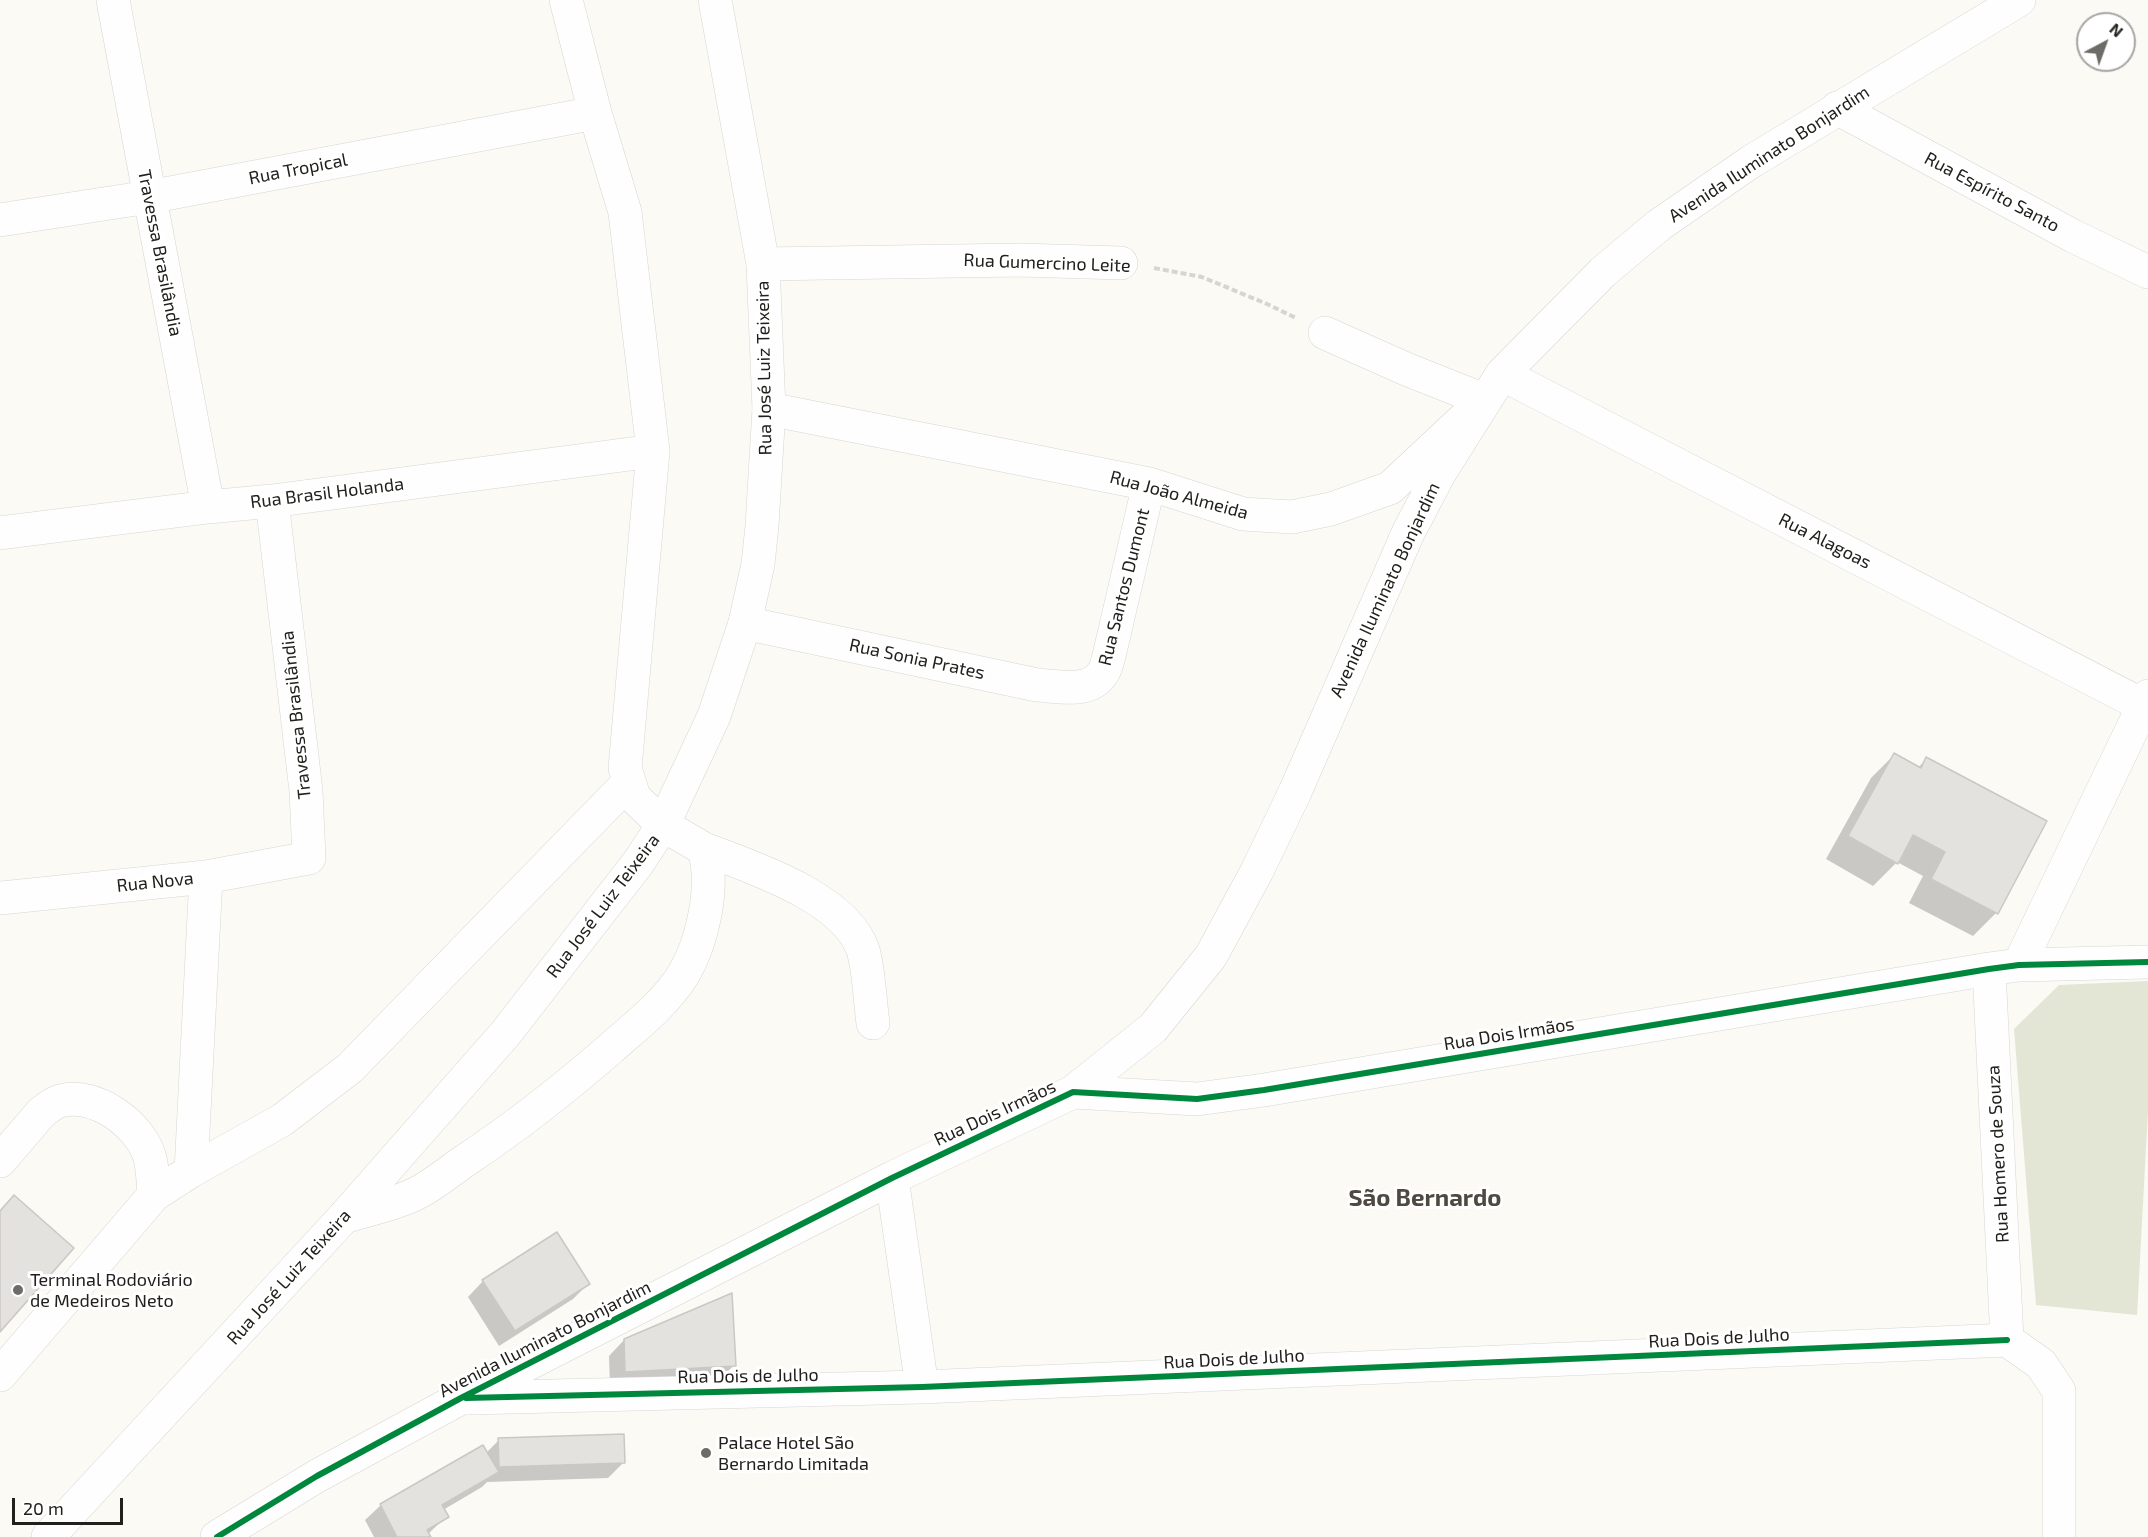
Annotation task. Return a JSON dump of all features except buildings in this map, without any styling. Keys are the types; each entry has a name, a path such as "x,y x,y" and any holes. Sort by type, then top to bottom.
{"street":[{"name":"Travessa Brasilândia","path":"113,0 208,507"},
{"path":"566,0 595,113 625,212 653,451 625,768 628,783 634,797 663,825 704,849 767,872 804,892 842,918 855,935 863,951 873,1023"},
{"name":"Rua José Luiz Teixeira","path":"48,1537 344,1217 505,1034 638,863 663,825 714,716 746,622 758,564 769,409 763,264 715,0"},
{"name":"Avenida Iluminato Bonjardim","path":"1073,1092 1153,1028 1211,956 1257,871 1295,792 1408,533 1439,474 1493,387 1603,272 1659,225 1752,161 2019,0"},
{"name":"Rua Espírito Santo","path":"1837,108 2073,236 2148,272"},
{"name":"Rua Tropical","path":"0,220 149,197 595,113"},
{"name":"Rua Gumercino Leite","path":"763,264 1020,260 1120,263"},
{"path":"1325,333 1406,369 1493,387"},
{"name":"Rua João Almeida","path":"769,409 1149,483 1243,514 1292,517 1331,509 1390,488 1493,387"},
{"name":"Rua Alagoas","path":"1493,387 2146,703"},
{"name":"Rua Brasil Holanda","path":"0,532 272,501 653,451"},
{"name":"Rua Santos Dumont","path":"1089,684 1102,675 1109,656 1149,483"},
{"name":"Travessa Brasilândia","path":"272,501 306,791 309,858"},
{"name":"Rua Sonia Prates","path":"746,622 1037,685 1069,687 1089,684"},
{"name":"Rua Homero de Souza","path":"2007,1340 2004,967 2146,703"},
{"path":"0,1374 154,1195 191,1171 282,1120 350,1068 628,783"},
{"path":"344,1217 392,1203 420,1191 453,1169 547,1102 660,1006 683,975 697,946 709,877 704,849"},
{"name":"Rua Nova","path":"0,898 206,877 309,858"},
{"path":"191,1171 206,877"},
{"name":"Rua Dois Irmãos","path":"892,1178 1073,1092 1142,1097 1208,1097 1264,1090 2004,967 2148,962"},
{"path":"0,1161 49,1106 72,1099 101,1105 123,1119 145,1146 150,1158 154,1195"},
{"path":"892,1178 922,1387"},
{"name":"Avenida Iluminato Bonjardim","path":"217,1537 317,1476 461,1398 892,1178"},
{"path":"2007,1340 2041,1364 2059,1391 2059,1537"},
{"name":"Rua Dois de Julho","path":"461,1398 922,1387 2007,1340"}],"green space":[{"path":"2148,981 2148,1111 2137,1315 2036,1305 2014,1029 2059,985"}],"cycle path":[{"path":"217,1537 317,1476 461,1398 892,1178 1073,1092 1197,1099 1264,1090 1989,969 2019,965 2148,962"},
{"path":"466,1398 922,1387 2007,1340"}],"place":[{"name":"Terminal Rodoviário de Medeiros Neto","path":"18,1290"},
{"name":"Palace Hotel São Bernardo Limitada","path":"706,1453"}],"district":[{"name":"São Bernardo","path":"1425,1198"}]}
